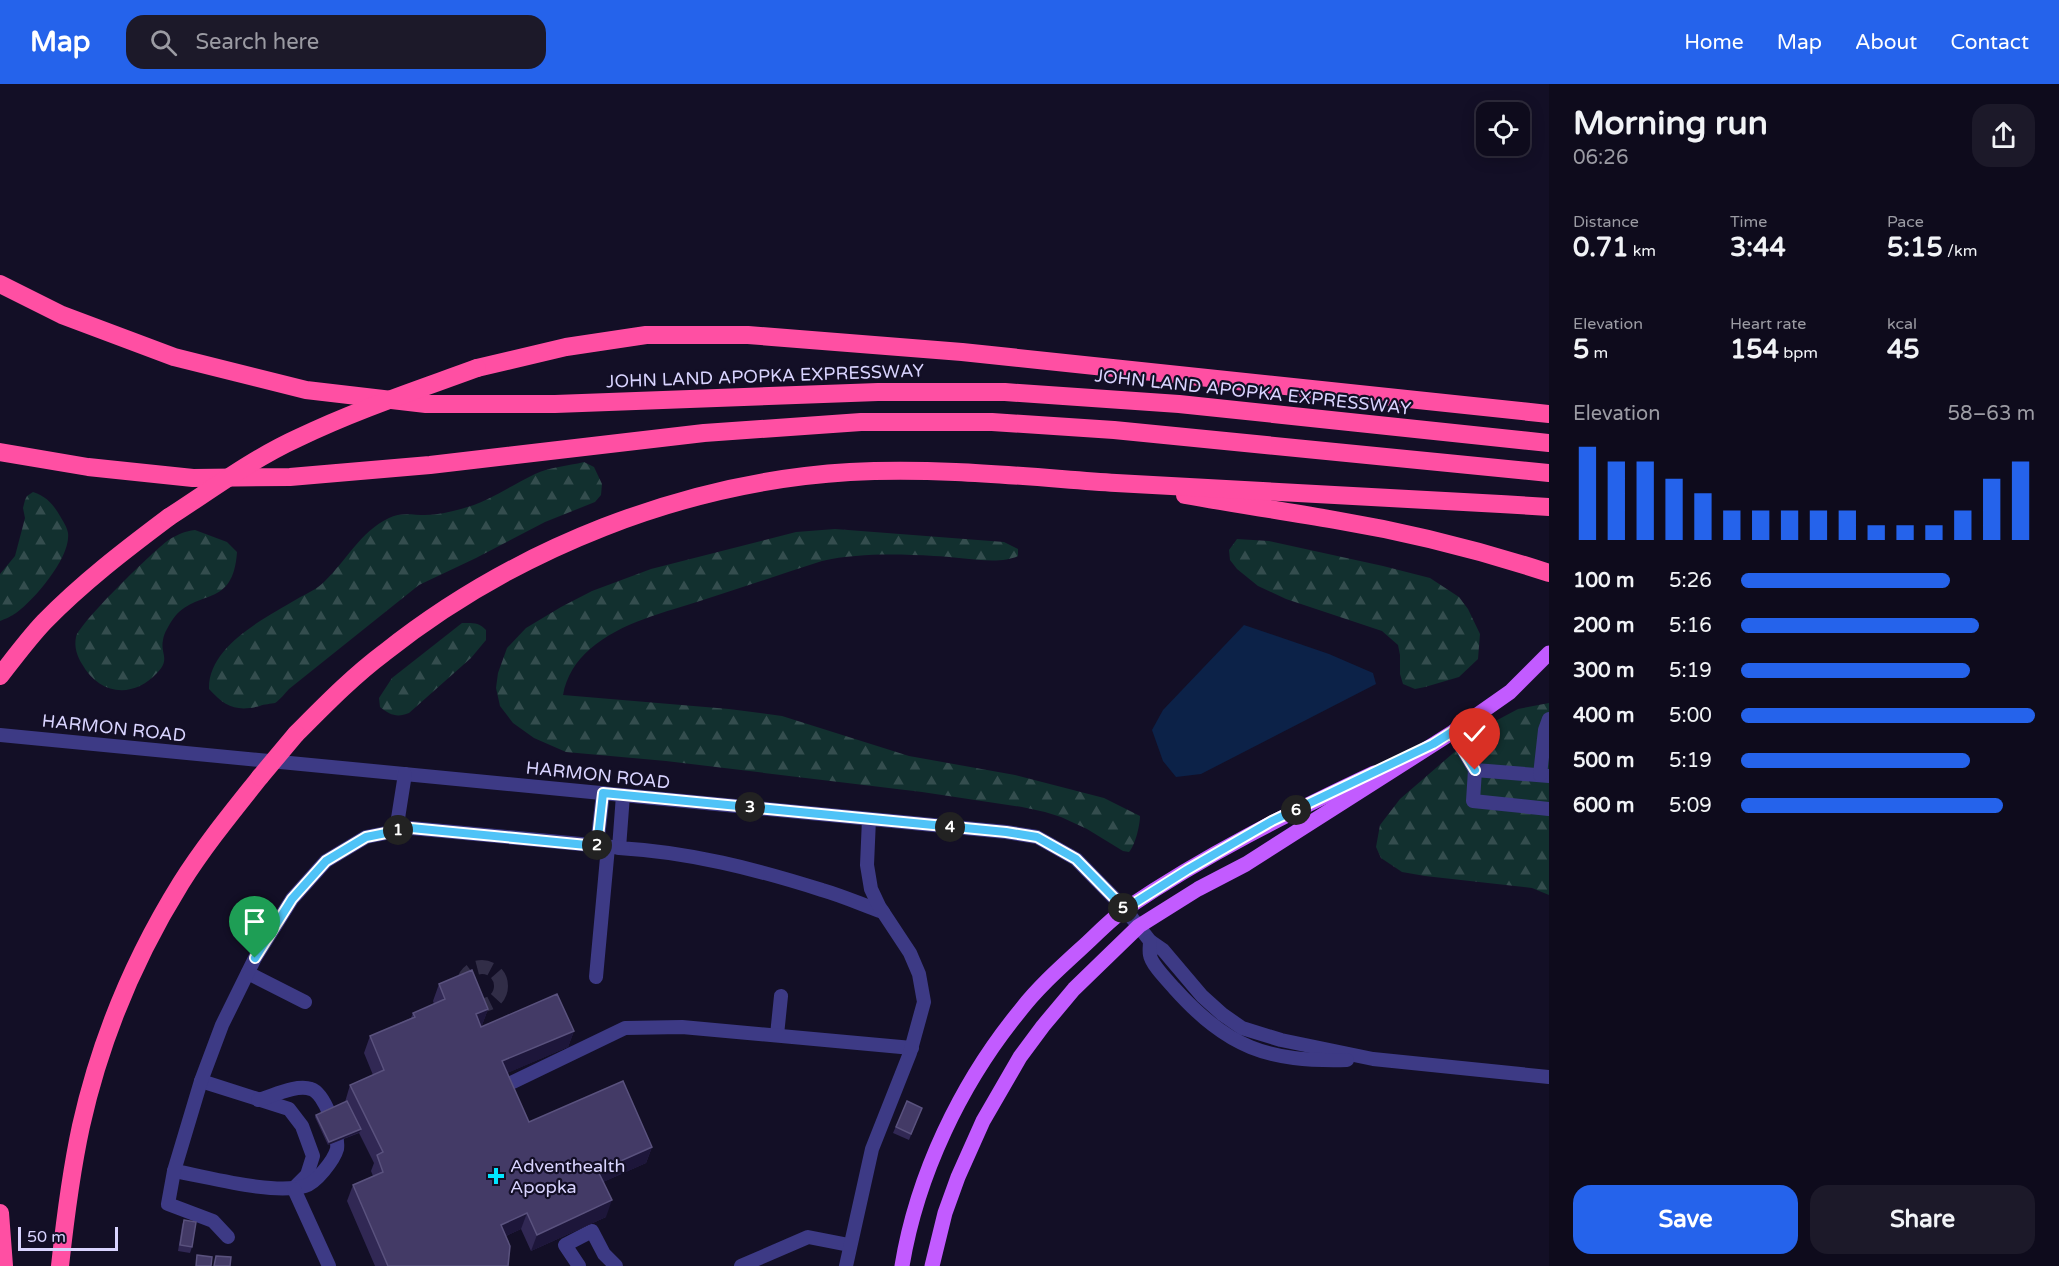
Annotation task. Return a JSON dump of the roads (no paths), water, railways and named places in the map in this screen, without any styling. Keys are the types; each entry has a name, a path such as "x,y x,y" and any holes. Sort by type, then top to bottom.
{"highway":[{"name":"JOHN LAND APOPKA EXPRESSWAY","path":"0,284 62,315 174,357 306,390 426,404 555,404 878,392 1005,392 1179,404 1549,443"},
{"path":"0,676 42,624 99,571 169,517 267,454 297,438 368,407 477,368 566,347 646,335 748,335 962,352 1549,414"},
{"path":"0,452 88,467 193,478 290,477 430,465 704,433 861,422 992,422 1114,430 1549,473"},
{"path":"60,1266 81,1126 102,1052 116,1013 147,945 182,882 212,838 260,777 296,734 338,692 386,651 460,600 526,562 621,521 670,506 756,484 849,472 899,471 1025,476 1549,507"},
{"path":"1115,483 1337,520 1424,538 1502,557 1549,573"},
{"path":"0,1213 4,1266"}],"main road":[{"path":"932,1266 945,1213 958,1176 983,1121 1020,1057 1074,989 1139,926 1246,864 1452,732 1510,692 1549,653"},
{"path":"902,1266 916,1206 936,1153 958,1107 985,1058 1019,1012 1050,977 1125,909 1187,870 1272,821 1433,744"}],"street":[{"path":"1475,770 1544,775 1545,730 1549,719"},
{"path":"1452,732 1475,770 1473,801 1549,809"},
{"name":"HARMON ROAD","path":"0,735 1006,832 1037,837 1076,859 1125,909 1150,941 1163,950 1202,996 1242,1028 1281,1040 1373,1059 1549,1077"},
{"path":"396,831 405,774"},
{"path":"603,793 612,847"},
{"path":"596,977 612,847 623,795"},
{"path":"846,1266 872,1149 912,1048 924,1002 919,974 910,953 871,889 867,865 869,819"},
{"path":"228,1237 213,1221 168,1204 174,1171 201,1081 222,1025 255,958 292,899 326,861 366,837 411,828 689,855 824,890 883,912"},
{"path":"248,973 305,1002"},
{"path":"777,1035 781,996"},
{"path":"513,1082 625,1028 682,1027 912,1048"},
{"path":"201,1081 289,1109 302,1126 313,1156 308,1175 294,1189"},
{"path":"174,1171 278,1190 309,1185 332,1160 336,1150 337,1138 321,1095 312,1089 300,1088 258,1100"},
{"path":"294,1189 328,1266"},
{"path":"579,1266 565,1245 592,1231 604,1254 616,1266"},
{"path":"741,1266 808,1237 849,1245"}],"water":[{"path":"1244,625 1329,654 1373,673 1376,684 1201,774 1176,777 1163,761 1152,730 1163,710"}],"tunnel":[{"path":"482,967 496,972 501,986 496,1000 482,1005 468,1000 463,986 468,972 482,967"}],"place":[{"name":"Adventhealth Apopka","path":"496,1176"}]}
